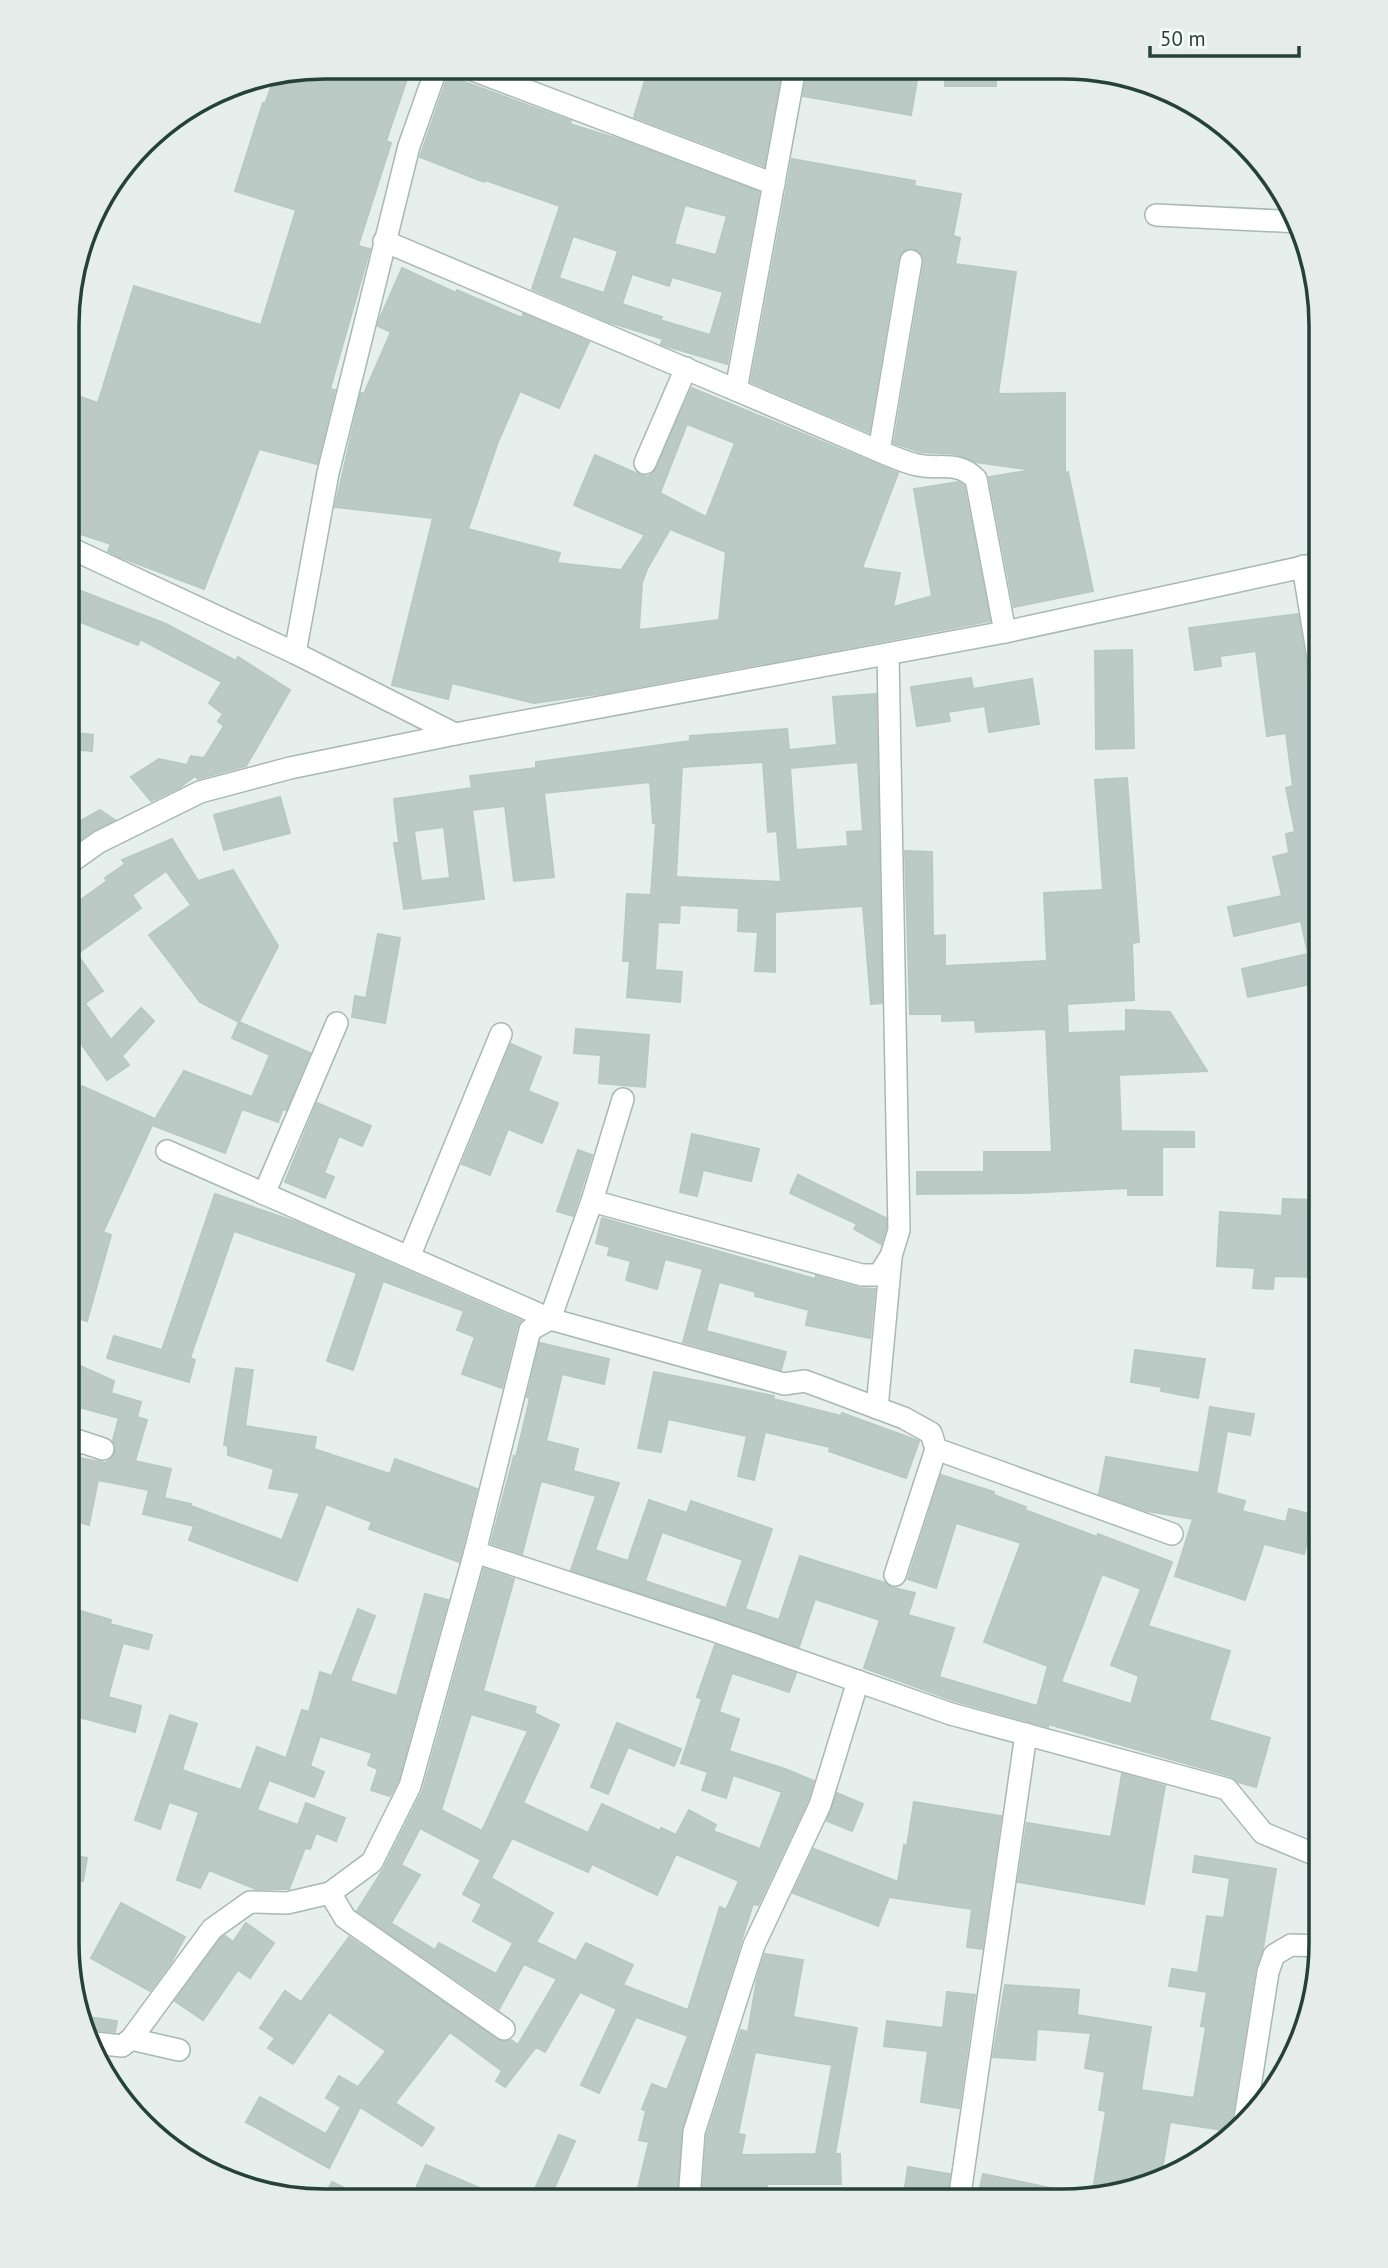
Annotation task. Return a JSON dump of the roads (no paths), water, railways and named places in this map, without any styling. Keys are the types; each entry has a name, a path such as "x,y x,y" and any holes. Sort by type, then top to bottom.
{"street":[{"path":"295,653 328,473 409,146 433,79"},
{"path":"497,79 774,184"},
{"path":"736,390 793,79"},
{"path":"1156,215 1286,221"},
{"path":"384,241 879,451 917,465 954,467 968,471 976,479 1005,632"},
{"path":"879,451 911,261"},
{"path":"645,463 686,368"},
{"path":"79,552 295,653 455,734"},
{"path":"79,856 99,842 200,792 290,768 455,734 1005,632 1309,566"},
{"path":"877,1408 891,1256 899,1230 888,654"},
{"path":"264,1194 337,1023"},
{"path":"409,1257 501,1034"},
{"path":"100,2044 122,2046 131,2039 212,1930 250,1902 287,1903 330,1893 372,1862 410,1786 475,1552 530,1330 550,1319 592,1201 623,1099"},
{"path":"167,1151 550,1319 784,1384 805,1381 904,1418 931,1433 936,1449 895,1575"},
{"path":"592,1201 862,1275 879,1275 891,1256"},
{"path":"79,1441 103,1449"},
{"path":"936,1449 1172,1534"},
{"path":"475,1552 951,1714 1227,1789 1263,1833 1309,1852"},
{"path":"690,2189 694,2132 754,1945 820,1805 858,1681"},
{"path":"962,2189 1026,1734"},
{"path":"330,1893 345,1918 504,2029"},
{"path":"1247,2106 1268,1972 1274,1955 1291,1945 1309,1946"},
{"path":"131,2039 179,2050"}]}
